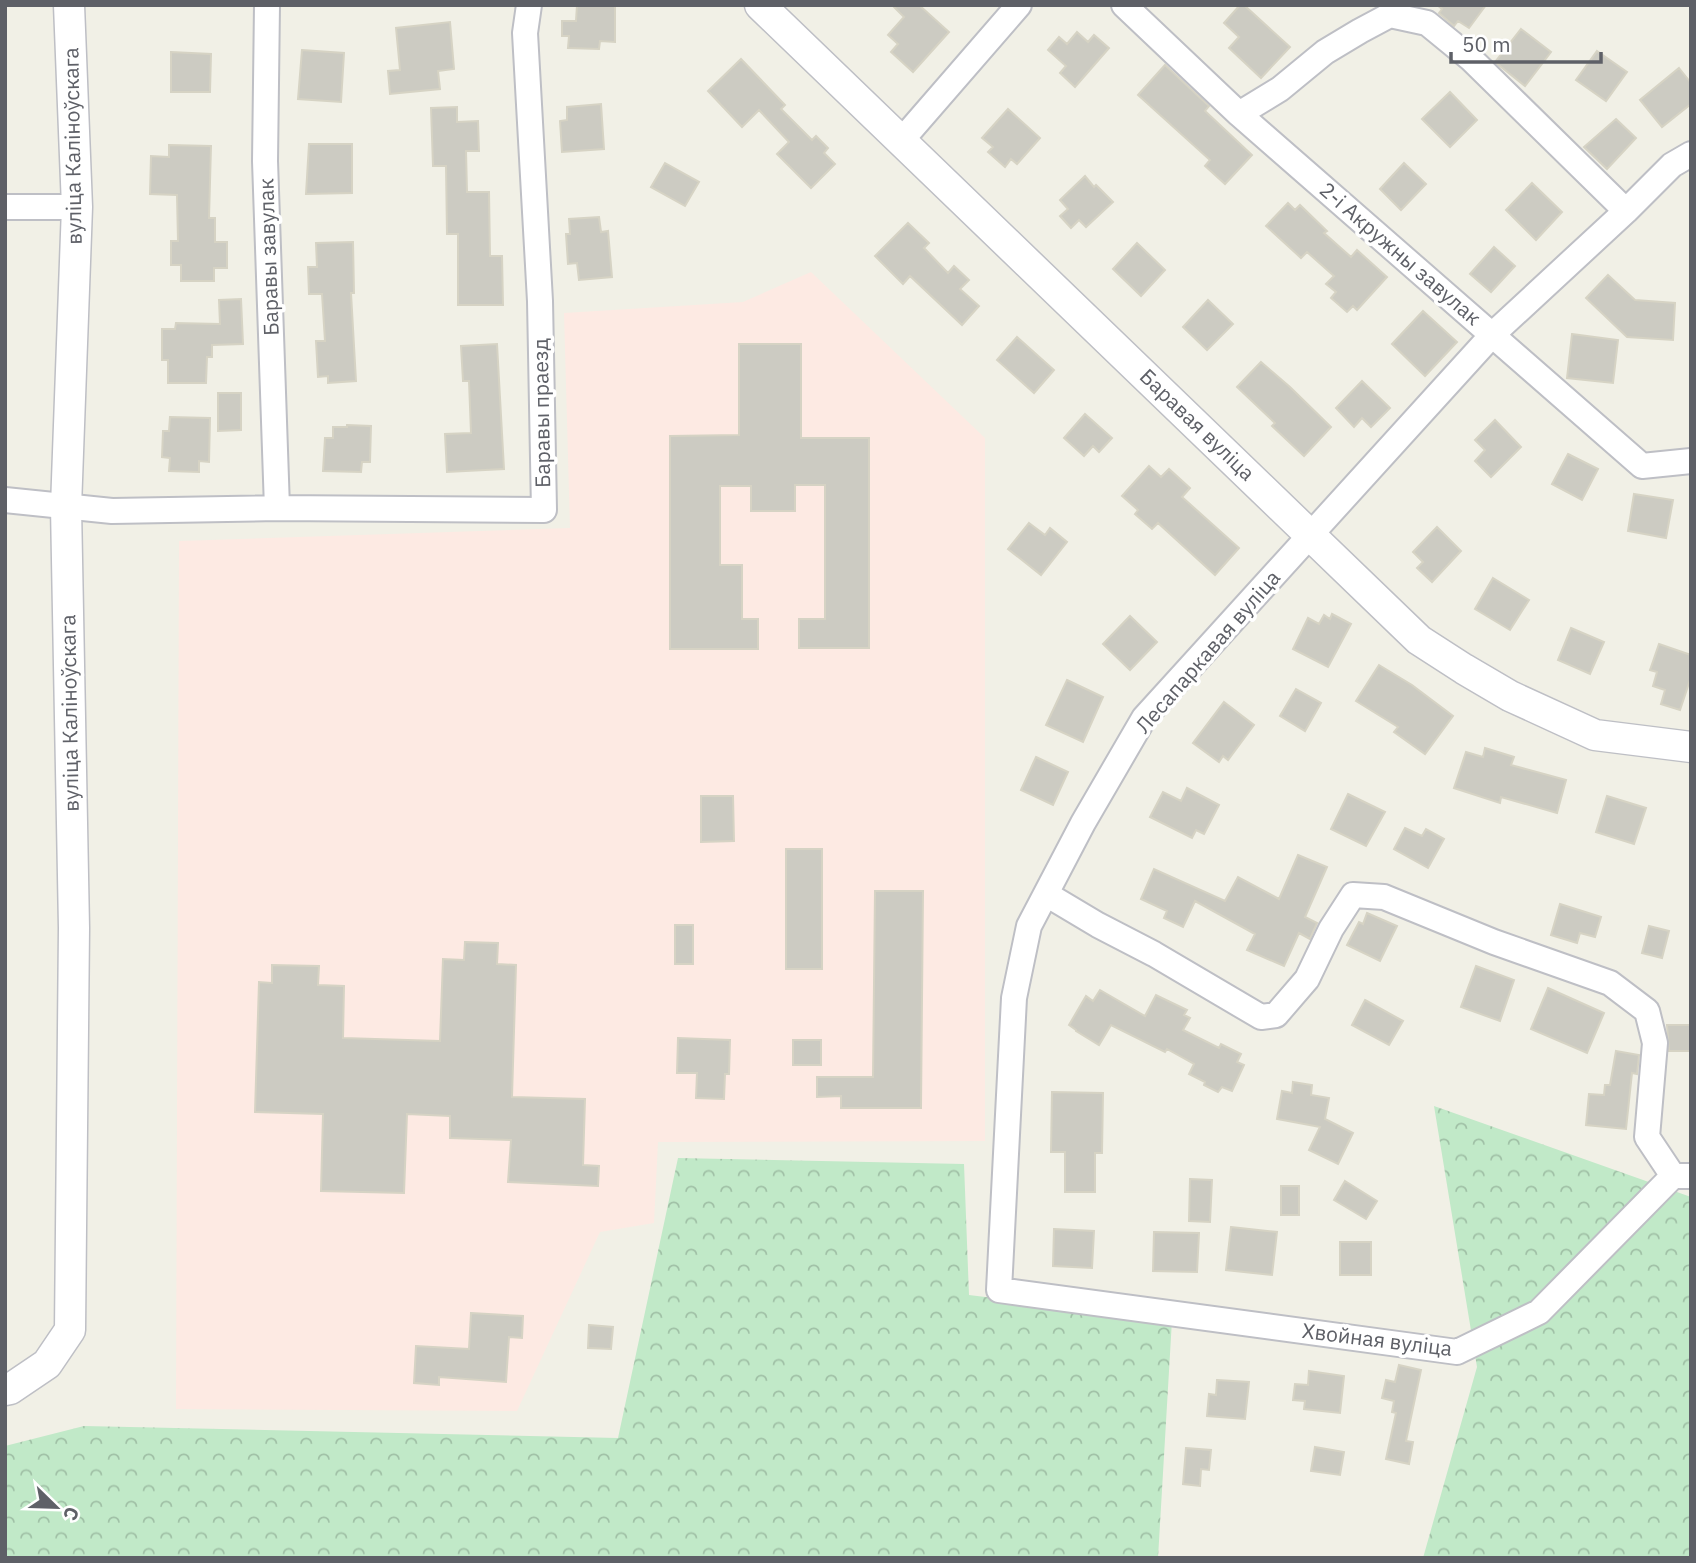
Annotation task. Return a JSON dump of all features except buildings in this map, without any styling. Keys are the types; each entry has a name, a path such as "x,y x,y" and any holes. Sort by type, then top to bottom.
{"street":[{"name":"вуліца Каліноўскага","path":"5,1390 47,1364 70,1330 74,928 66,507 77,207 69,5"},
{"name":"Баравы завулак","path":"267,5 265,161 276,508"},
{"name":"Баравы праезд","path":"5,500 113,511 276,508 544,510 540,301 525,33 529,5"},
{"name":"Баравая вуліца","path":"760,5 1419,640 1510,696 1595,735 1691,747"},
{"path":"901,141 1019,5"},
{"name":"2-і Акружны завулак","path":"1124,5 1239,114 1642,466 1691,461"},
{"path":"1239,114 1280,89 1325,52 1390,15 1427,23 1471,59 1626,211"},
{"name":"Лесапаркавая вуліца","path":"999,1290 1014,998 1029,926 1083,823 1144,718 1493,334 1672,165 1691,155"},
{"path":"5,207 77,207"},
{"path":"1046,894 1261,1017 1276,1015 1307,979 1331,929 1353,895 1384,897 1493,942 1609,983 1647,1011 1655,1043 1647,1137 1682,1176"},
{"name":"Хвойная вуліца","path":"999,1290 1457,1352 1539,1312 1682,1176"}],"shaded area":[{"path":"811,272 985,438 985,1141 658,1142 654,1223 600,1232 517,1411 176,1409 179,541 570,528 564,313 743,302"}],"green space":[{"path":"1434,1106 1691,1197 1691,1558 1423,1558 1477,1367"},
{"path":"678,1158 964,1164 969,1295 1172,1320 1158,1558 5,1558 5,1446 84,1426 618,1438"}]}
